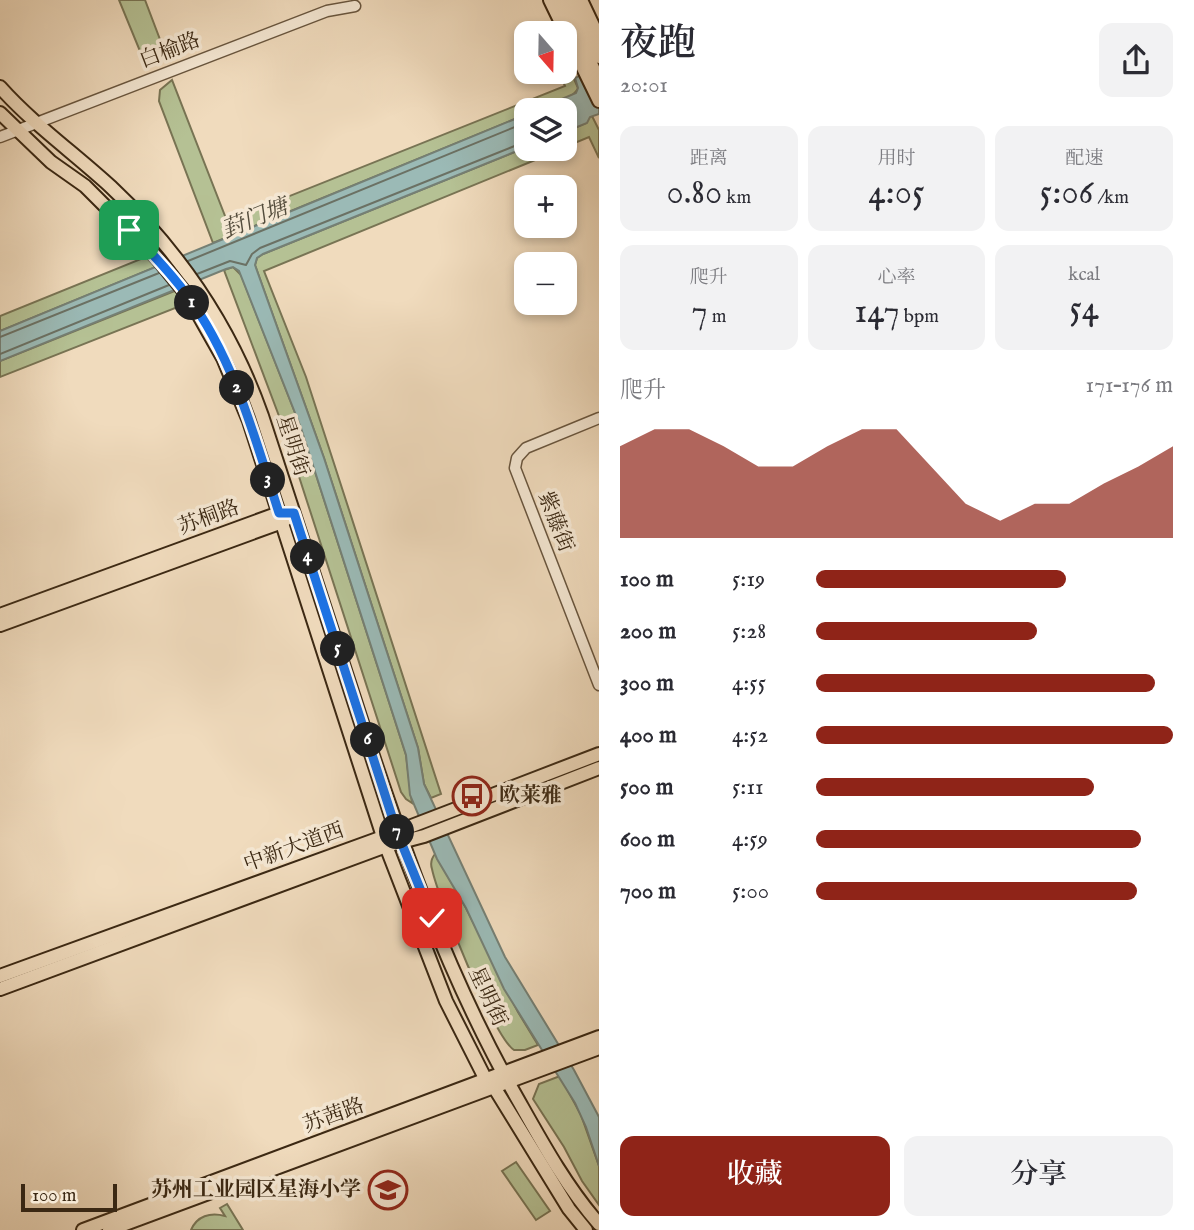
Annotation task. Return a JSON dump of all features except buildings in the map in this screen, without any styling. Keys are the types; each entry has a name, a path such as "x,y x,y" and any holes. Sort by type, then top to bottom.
{"highway":[{"path":"560,0 599,83"},
{"path":"573,0 599,56"}],"main road":[{"path":"550,0 599,101"},
{"path":"581,0 599,38"},
{"name":"星明街","path":"0,87 36,123 111,187 171,251 200,290 238,354 253,388 399,837 463,993 505,1078 555,1163 599,1224"},
{"name":"星明街","path":"0,113 51,162 85,186 156,257 188,296 237,387 384,842 446,1001 490,1084 569,1209 586,1230"},
{"name":"苏桐路","path":"0,615 294,513"},
{"name":"苏桐路","path":"0,625 280,518"},
{"name":"中新大道西","path":"450,819 599,754"},
{"name":"中新大道西","path":"0,976 599,768"},
{"name":"中新大道西","path":"0,989 384,842"},
{"name":"苏茜路","path":"109,1230 572,1052 599,1037"},
{"name":"苏茜路","path":"572,1052 599,1048"},
{"name":"苏茜路","path":"84,1230 490,1084"}],"street":[{"name":"白榆路","path":"0,137 327,11 355,6"},
{"name":"紫藤街","path":"599,418 526,448 517,458 515,468 599,685"}],"green space":[{"path":"119,0 145,0 167,58 152,61 142,56"},
{"path":"172,80 227,221 514,106 514,119 213,243 159,101 160,90"},
{"path":"564,84 576,84 578,88 566,98 535,98 565,86"},
{"path":"592,116 599,130 599,158 589,137 577,142 577,127 586,123"},
{"path":"514,152 514,161 533,161 264,271 306,377 441,794 431,798 424,784 418,748 324,458 255,265 257,258"},
{"path":"168,248 173,260 0,331 0,316"},
{"path":"233,267 241,275 301,428 406,755 412,803 401,792 282,424 224,270"},
{"path":"182,288 188,303 0,377 0,361"},
{"path":"435,854 538,1045 525,1050 514,1050 494,1020 468,965 436,885 431,867"},
{"path":"560,1076 581,1115 599,1166 599,1205 533,1099 539,1084"},
{"path":"516,1162 550,1211 536,1220 502,1171"},
{"path":"227,1204 243,1230 191,1230 197,1221 205,1216 225,1216 220,1208"}],"water":[{"path":"599,66 599,114 577,127 577,98 564,98 576,93 578,76"},
{"path":"514,119 514,152 263,254 257,258 255,265 324,458 418,748 424,784 505,957 574,1070 599,1117 599,1166 575,1103 504,989 466,908 437,859 410,795 406,755 301,428 239,271 233,267 226,269 0,361 0,331"}],"place":[{"name":"欧莱雅","path":"472,796"},
{"name":"苏州工业园区星海小学","path":"388,1190"}],"route":[{"path":"129,230 156,257 197,311 237,387 279,513 294,513 397,832 432,918"}],"water label":[{"name":"葑门塘","path":"255,219"}]}
